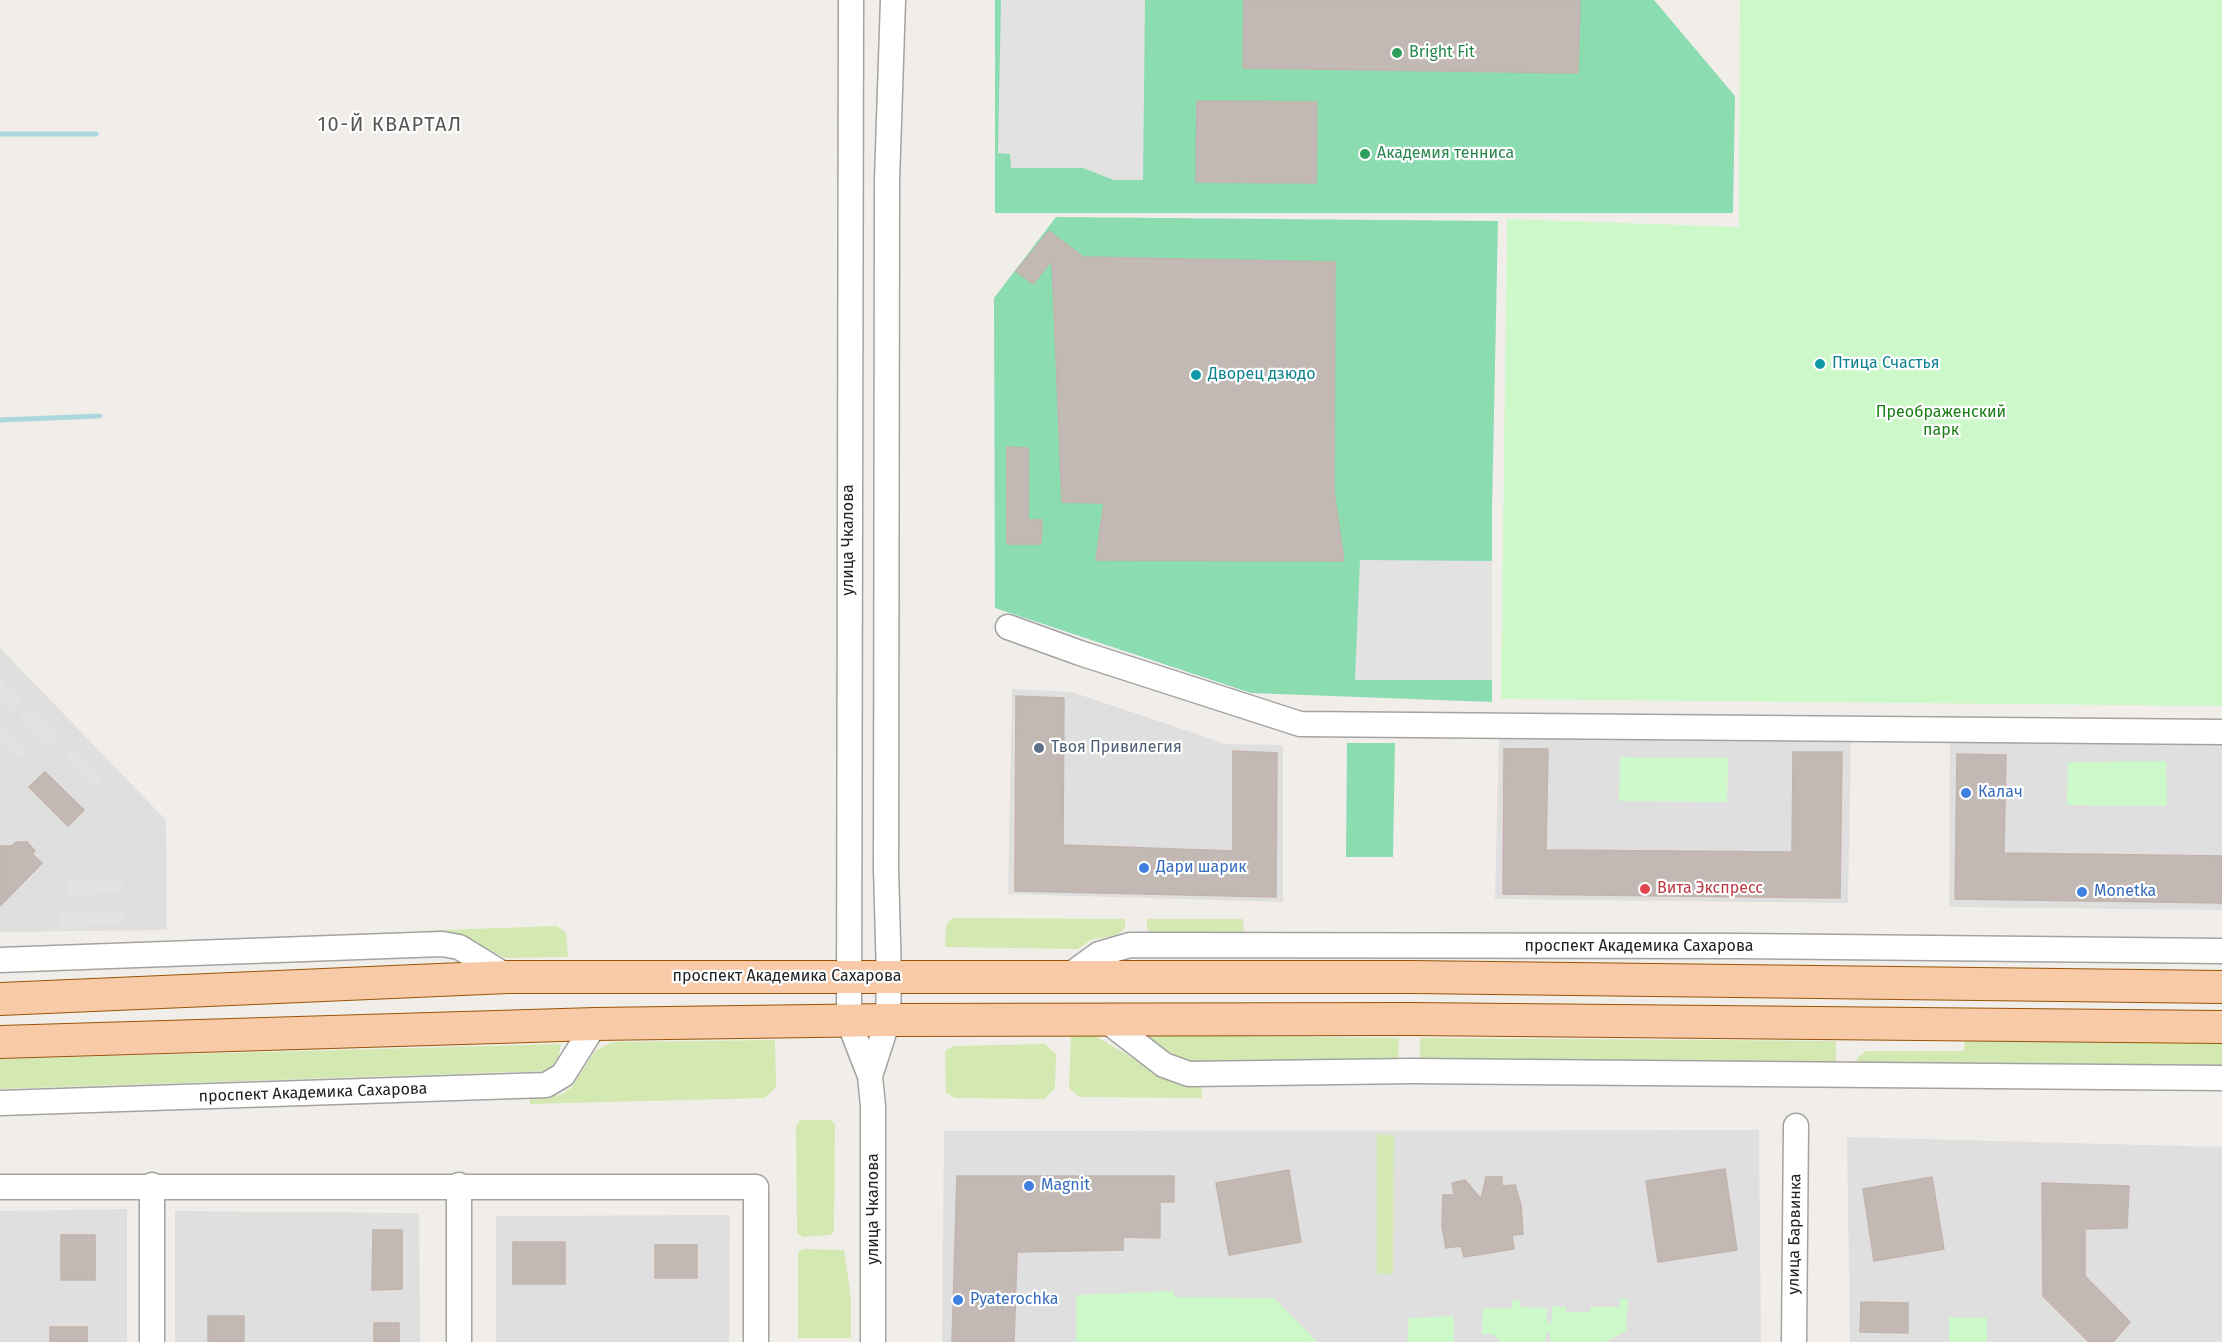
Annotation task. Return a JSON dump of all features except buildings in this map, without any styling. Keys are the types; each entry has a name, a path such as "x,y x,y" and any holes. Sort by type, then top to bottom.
{"main road":[{"name":"проспект Академика Сахарова","path":"0,999 508,977 848,975 1066,978 1411,977 2222,987"},
{"path":"0,1042 594,1024 888,1020 1412,1019 2222,1027"}],"street":[{"name":"улица Чкалова","path":"851,0 848,975 849,1022 870,1076 873,1125 873,1342"},
{"name":"улица Чкалова","path":"870,1076 888,1020 889,977 886,868 887,182 893,0"},
{"path":"1008,627 1080,653 1300,724 2222,732"},
{"path":"0,960 442,944 459,947 508,977"},
{"name":"проспект Академика Сахарова","path":"1066,978 1099,954 1130,945 1738,946 2222,951"},
{"path":"1107,1021 1164,1065 1189,1074 1412,1071 2222,1078"},
{"name":"проспект Академика Сахарова","path":"0,1103 546,1085 563,1075 594,1024"},
{"name":"улица Барвинка","path":"1794,1342 1796,1126"},
{"path":"152,1185 152,1342"},
{"path":"0,1187 152,1185 756,1187 756,1342"},
{"path":"459,1185 459,1342"}],"shaded area":[{"path":"1001,0 1145,0 1143,180 1114,180 1083,168 1011,168 1010,154 998,153"},
{"path":"1360,560 1492,561 1492,680 1355,680"},
{"path":"0,648 166,820 167,930 0,932"},
{"path":"0,679 23,703 14,712 0,698"},
{"path":"1012,689 1072,692 1226,744 1283,745 1283,902 1008,894"},
{"path":"28,708 57,737 48,746 19,717"},
{"path":"0,722 27,750 17,759 0,741"},
{"path":"1950,732 2222,734 2222,910 1949,907"},
{"path":"1499,738 1851,739 1848,903 1495,899"},
{"path":"72,751 102,780 93,788 64,759"},
{"path":"123,879 123,893 68,895 68,881"},
{"path":"123,910 124,925 59,927 58,911"},
{"path":"1759,1130 1761,1342 942,1342 944,1131"},
{"path":"1847,1137 2222,1147 2222,1342 1850,1342"},
{"path":"127,1209 127,1342 0,1342 0,1211"},
{"path":"175,1211 419,1213 420,1342 175,1342"},
{"path":"730,1215 729,1342 496,1342 496,1216"}],"green space":[{"name":"Академия тенниса","path":"995,0 1654,0 1735,96 1733,213 995,213"},
{"name":"Преображенский парк","path":"1740,0 2222,0 2222,706 1501,699 1507,219 1739,227"},
{"path":"1056,217 1498,221 1492,510 1492,702 1251,693 995,608 994,298"},
{"path":"1347,743 1395,743 1393,857 1346,857"},
{"path":"1620,757 1728,758 1727,802 1619,801"},
{"path":"2166,761 2167,806 2067,805 2068,762"},
{"path":"952,918 1125,919 1125,928 1116,936 1092,939 1078,949 945,947 946,925"},
{"path":"1147,919 1243,919 1244,939 1155,936 1147,929"},
{"path":"557,926 566,933 568,957 505,958 448,932 415,931"},
{"path":"1071,1035 1094,1035 1169,1080 1201,1083 1202,1098 1079,1097 1069,1088"},
{"path":"1145,1035 1399,1038 1398,1062 1190,1063 1145,1039"},
{"path":"1420,1038 1836,1041 1836,1067 1420,1065"},
{"path":"775,1040 776,1087 765,1098 530,1104 530,1098 560,1095 571,1088 595,1051 612,1042"},
{"path":"1965,1041 2222,1043 2222,1070 1856,1068 1857,1058 1866,1051 1964,1051"},
{"path":"561,1044 558,1061 546,1071 0,1089 0,1059"},
{"path":"1045,1044 1056,1054 1055,1088 1045,1099 955,1098 946,1093 945,1051 953,1046"},
{"path":"800,1120 830,1120 835,1124 834,1232 830,1235 803,1237 797,1233 796,1126"},
{"path":"1377,1134 1394,1135 1393,1274 1377,1274"},
{"path":"804,1249 844,1250 851,1298 851,1338 798,1338 798,1252"},
{"path":"1173,1291 1174,1297 1274,1298 1317,1342 1076,1342 1076,1295"},
{"path":"1620,1298 1628,1298 1626,1331 1606,1342 1550,1342 1550,1333 1546,1333 1545,1342 1500,1342 1493,1334 1482,1334 1483,1308 1513,1308 1512,1300 1521,1300 1520,1307 1547,1308 1547,1323 1551,1323 1553,1306 1566,1307 1566,1312 1590,1312 1591,1307 1620,1307"},
{"path":"1454,1316 1454,1342 1407,1342 1409,1318"},
{"path":"1949,1317 1987,1318 1987,1342 1949,1342"}],"waterway":[{"path":"0,134 96,134"},
{"path":"0,420 100,416"}],"place":[{"name":"Bright Fit","path":"1397,53"},
{"name":"Академия тенниса","path":"1365,154"},
{"name":"Птица Счастья","path":"1820,364"},
{"name":"Дворец дзюдо","path":"1196,375"},
{"name":"Твоя Привилегия","path":"1039,748"},
{"name":"Калач","path":"1966,793"},
{"name":"Дари шарик","path":"1144,868"},
{"name":"Вита Экспресс","path":"1645,889"},
{"name":"Monetka","path":"2082,892"},
{"name":"Magnit","path":"1029,1186"},
{"name":"Pyaterochka","path":"958,1300"}],"district":[{"name":"10-Й КВАРТАЛ","path":"390,125"}]}
